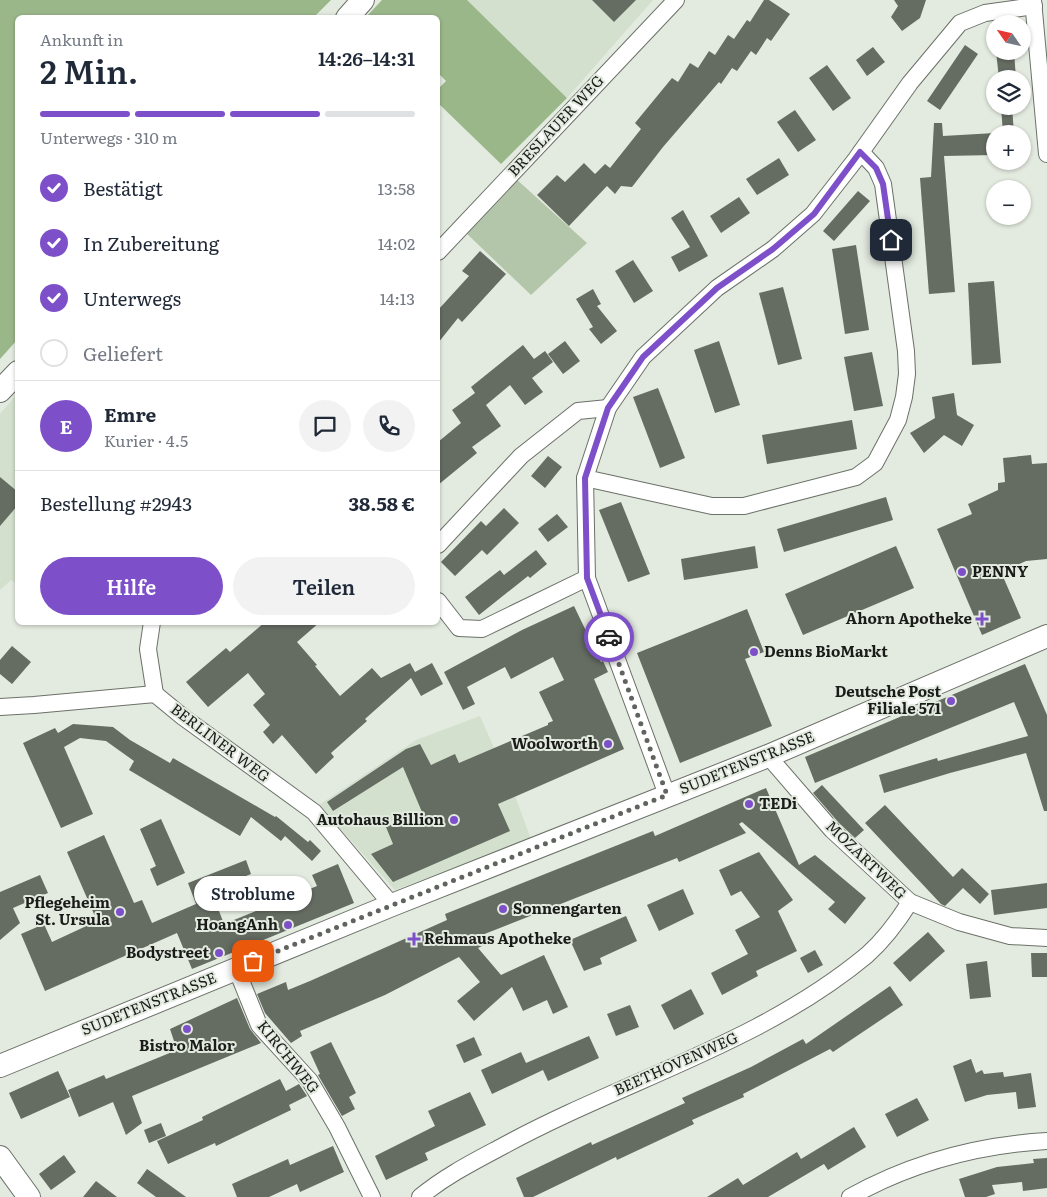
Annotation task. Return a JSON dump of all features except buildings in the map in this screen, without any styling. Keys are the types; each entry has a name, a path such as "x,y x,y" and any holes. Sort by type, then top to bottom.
{"street":[{"path":"350,15 363,0"},
{"name":"BRESLAUER WEG","path":"440,250 676,0"},
{"path":"667,795 587,578 585,478 608,408 643,357 717,288 773,249 814,214 910,83 960,23 984,13 1034,3 1047,154"},
{"path":"585,478 712,506 744,506 856,477 875,463 898,420 907,374 906,351 883,184 876,168 860,152"},
{"path":"0,391 15,375"},
{"path":"440,543 521,456 578,412 608,408"},
{"path":"440,604 459,628 482,629 587,578"},
{"path":"152,625 148,649 155,694"},
{"name":"SUDETENSTRASSE","path":"0,1066 392,905 768,756 1047,636"},
{"name":"BERLINER WEG","path":"0,707 155,694 183,717 314,812 392,905"},
{"name":"MOZARTWEG","path":"768,756 832,830 910,902 959,922 1010,936 1047,938"},
{"name":"BEETHOVENWEG","path":"420,1197 470,1163 515,1139 585,1105 709,1052 774,1018 817,991 868,954 894,926 910,902"},
{"name":"KIRCHWEG","path":"236,968 259,1025 310,1081 337,1127 372,1197"},
{"path":"850,1197 866,1188 930,1162 969,1150 1014,1143 1047,1141"},
{"path":"0,1157 28,1197"}],"shaded area":[{"path":"467,0 653,0 567,98"},
{"path":"515,178 587,243 531,295 465,232"},
{"path":"15,396 15,583 11,580 0,590 0,414"},
{"path":"480,716 515,796 531,839 395,890 319,805 416,740"}],"green space":[{"path":"0,0 331,0 316,15 15,15 15,342 0,359"},
{"path":"382,0 467,0 567,98 501,164 440,105 440,87 446,81 440,75 440,15 368,15"}],"way so far":[{"path":"253,961 667,795 609,637"}],"place":[{"name":"PENNY","path":"962,572"},
{"name":"Ahorn Apotheke","path":"982,619"},
{"name":"Denns BioMarkt","path":"754,652"},
{"name":"Deutsche Post Filiale 571","path":"951,701"},
{"name":"Woolworth","path":"608,744"},
{"name":"TEDi","path":"749,804"},
{"name":"Autohaus Billion","path":"454,820"},
{"name":"Sonnengarten","path":"503,909"},
{"name":"Pflegeheim St. Ursula","path":"120,912"},
{"name":"HoangAnh","path":"288,925"},
{"name":"Rehmaus Apotheke","path":"414,939"},
{"name":"Bodystreet","path":"219,953"},
{"name":"Stroblume","path":"253,961"},
{"name":"Bistro Malor","path":"187,1029"}],"route":[{"path":"609,637 587,578 585,478 608,408 643,357 717,288 773,249 814,214 860,152 876,168 883,184 891,240"}]}
